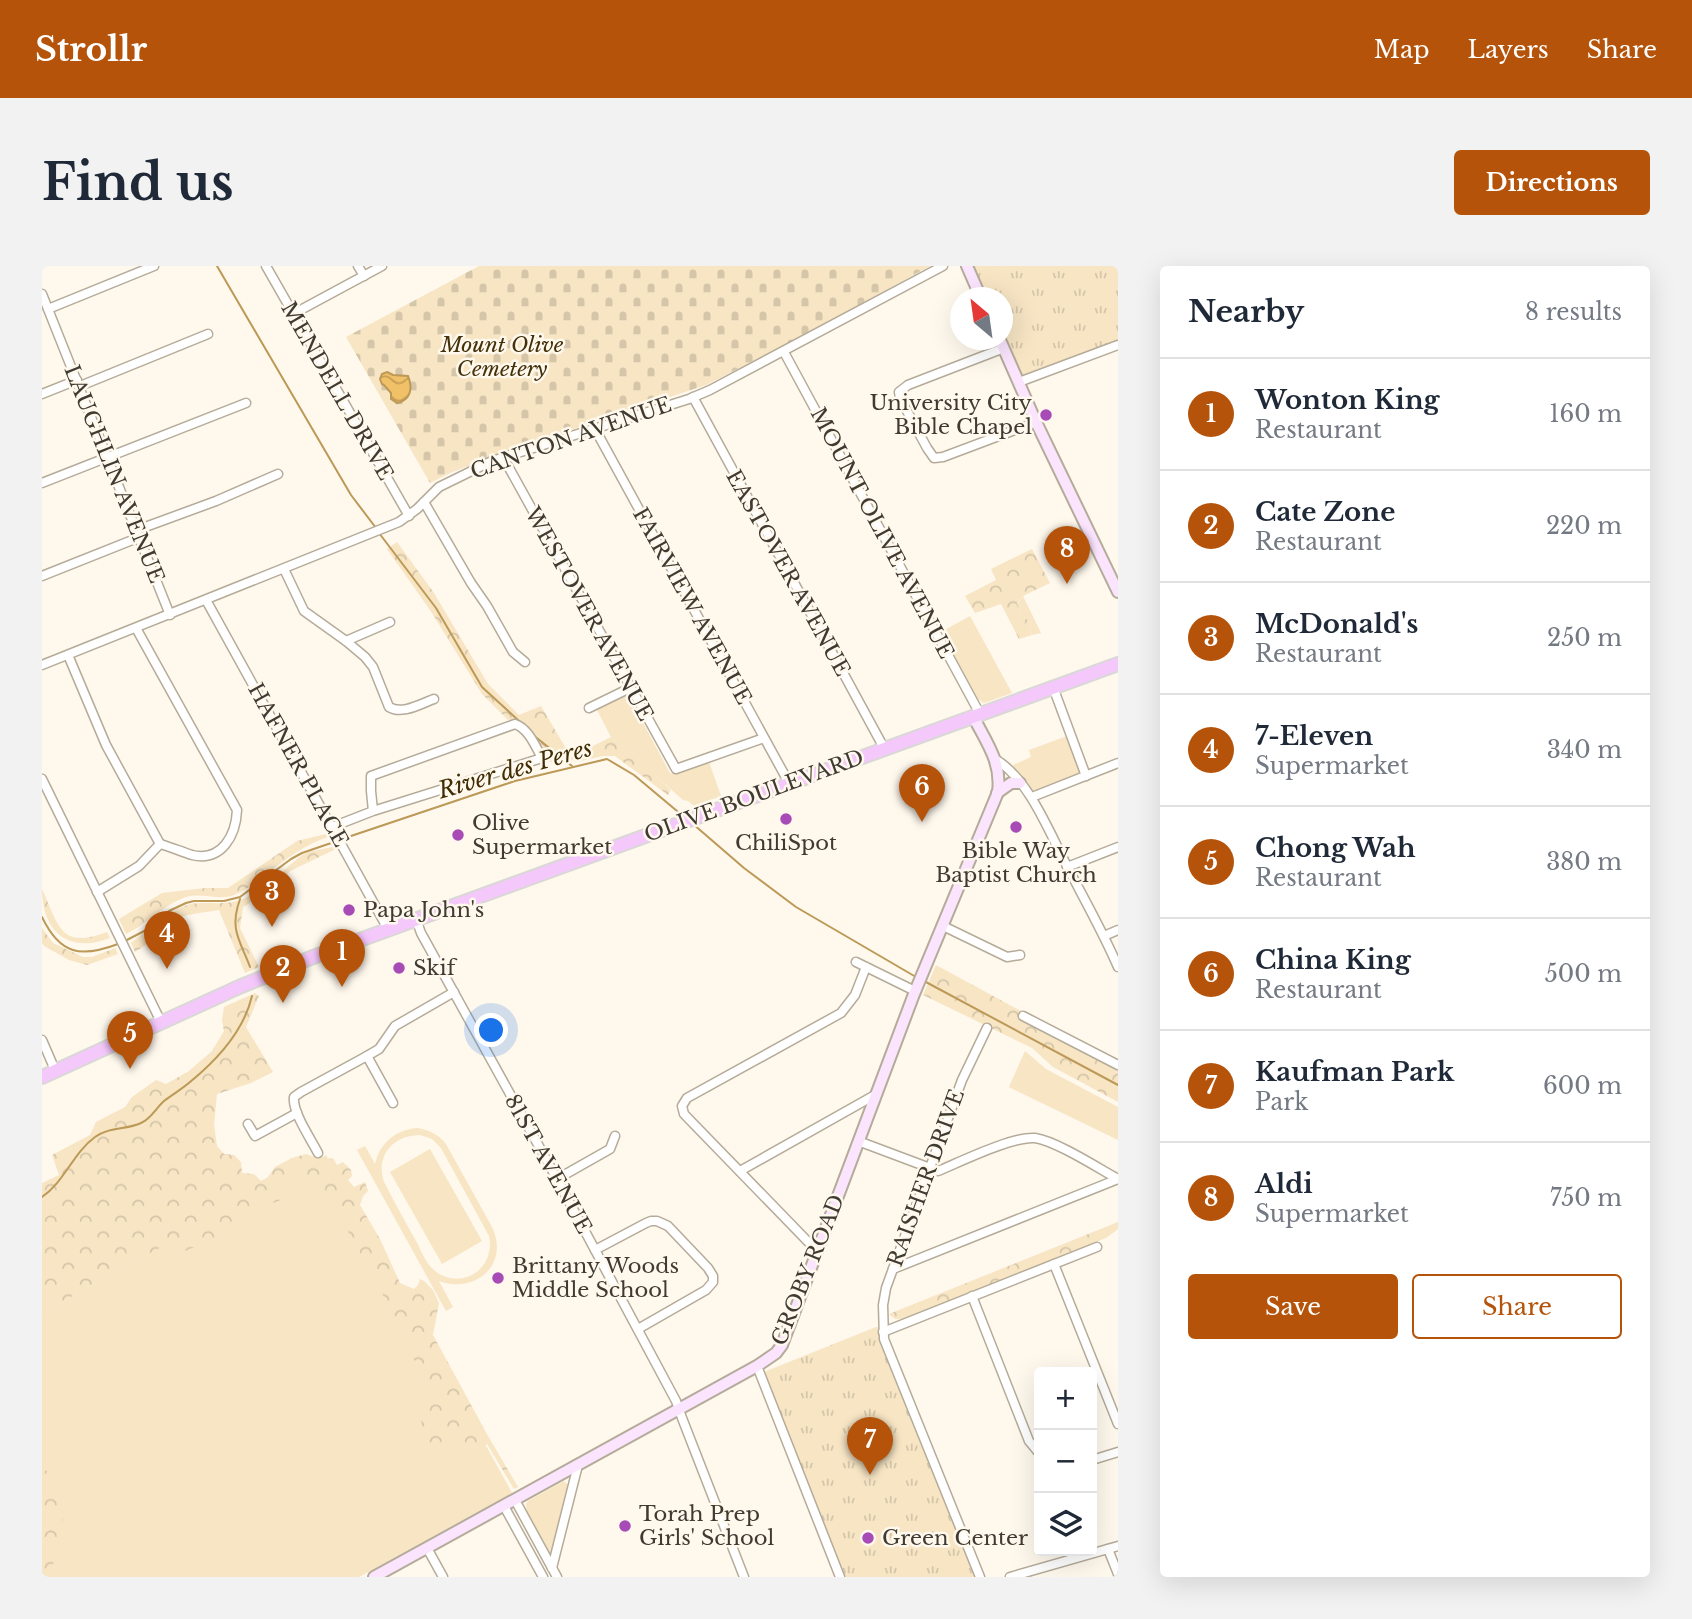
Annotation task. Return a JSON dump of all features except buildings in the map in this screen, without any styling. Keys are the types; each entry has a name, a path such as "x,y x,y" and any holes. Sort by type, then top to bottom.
{"main road":[{"name":"OLIVE BOULEVARD","path":"42,1077 295,964 1118,664"}],"street":[{"path":"48,309 154,266"},
{"name":"MENDELL DRIVE","path":"266,266 409,516"},
{"path":"358,266 364,276"},
{"path":"293,314 382,266"},
{"name":"CANTON AVENUE","path":"42,665 388,527 409,516 439,486 503,457 693,397 732,380 943,266"},
{"path":"967,266 976,287"},
{"name":"LAUGHLIN AVENUE","path":"42,294 170,615"},
{"path":"42,394 208,334"},
{"path":"1019,382 1118,345"},
{"path":"988,350 903,387 899,392 927,448 934,458 943,457 1037,422"},
{"path":"1005,350 1118,592"},
{"name":"MOUNT OLIVE AVENUE","path":"784,352 977,715 995,759 1005,764 1032,797 1118,967"},
{"name":"EASTOVER AVENUE","path":"693,397 884,748"},
{"path":"42,483 247,403"},
{"name":"FAIRVIEW AVENUE","path":"595,429 789,783"},
{"name":"WESTOVER AVENUE","path":"503,457 676,769 764,738"},
{"path":"42,576 278,474"},
{"path":"424,502 513,652 524,662"},
{"path":"284,569 304,611 346,641 373,667 391,713 434,699"},
{"name":"HAFNER PLACE","path":"206,600 388,929"},
{"path":"346,641 390,622"},
{"path":"68,655 106,746 160,844 192,855 208,855 226,845 231,837 237,810 136,628"},
{"path":"1053,687 1086,776"},
{"path":"589,708 630,688"},
{"path":"333,829 373,811 542,758 526,731 516,724 371,776 373,811"},
{"name":"GROBY ROAD","path":"374,1577 757,1366 776,1353 782,1345 916,989 997,793 999,781 995,759"},
{"path":"1032,797 1118,763"},
{"path":"42,779 161,1022"},
{"path":"997,793 1011,783 1020,783"},
{"path":"97,892 139,866 160,844"},
{"path":"1068,867 1118,847"},
{"name":"81ST AVENUE","path":"416,919 421,933 676,1401 744,1577"},
{"path":"943,926 1007,957 1020,955"},
{"path":"1104,936 1118,930"},
{"path":"856,962 916,989"},
{"path":"817,1251 678,1105 841,1013 855,995 866,967"},
{"path":"318,1153 293,1103 294,1097 379,1049 395,1026 454,992"},
{"path":"1023,1016 1118,1065"},
{"name":"RAISHER DRIVE","path":"980,1577 884,1339 884,1296 962,1080 987,1028"},
{"path":"42,1040 55,1070"},
{"path":"367,1056 394,1103"},
{"path":"740,1171 876,1095"},
{"path":"248,1125 255,1136 297,1112"},
{"path":"557,1179 610,1149 615,1136"},
{"path":"859,1141 938,1171 1015,1141 1035,1138 1054,1144 1118,1179"},
{"path":"893,1269 1118,1179"},
{"path":"595,1250 646,1223 657,1221 668,1226 711,1272 713,1282 706,1290 638,1329"},
{"path":"884,1332 1097,1247"},
{"path":"1054,1264 1118,1424"},
{"path":"972,1296 1029,1441 1034,1447"},
{"path":"757,1366 840,1577"},
{"path":"1097,1458 1118,1452"},
{"path":"552,1568 578,1465"},
{"path":"515,1500 557,1577"},
{"path":"504,1506 543,1577"},
{"path":"1010,1577 1022,1576 1118,1546"},
{"path":"427,1548 443,1577"},
{"path":"1108,1549 1118,1574"}],"green space":[{"name":"Mount Olive Cemetery","path":"479,266 930,266 706,385 501,453 430,483 346,337"},
{"path":"971,266 1118,266 1118,342 1021,378 1009,350 1013,350 1013,287 980,287"},
{"path":"397,542 434,593 488,684 519,715 541,706 571,757 611,737 644,762 653,759 661,770 656,776 671,790 668,795 615,756 576,762 565,756 557,762 546,761 537,741 517,722 508,720 482,694 430,610 387,549"},
{"path":"1032,549 1050,583 1023,596 1017,603 1021,615 1028,620 1032,635 1019,639 1001,604 975,613 965,596 996,580 991,569"},
{"path":"1023,596 1041,633 1032,635 1028,620 1021,615 1017,604"},
{"path":"970,616 1012,693 984,703 978,699 941,632"},
{"path":"624,695 629,697 670,773 676,774 709,762 721,796 694,806 683,800 644,762 611,737 597,710"},
{"path":"1067,736 1080,773 1036,791 1029,790 1013,765 1031,757 1029,750"},
{"path":"330,833 331,836 303,848 234,895 186,897 170,904 126,934 119,919 162,893 228,888 297,841"},
{"path":"337,846 338,848 290,871 278,887 243,907 240,928 259,967 245,973 219,910 187,915 175,920 135,952 131,943 175,910 191,904 228,903 247,897 302,855"},
{"path":"42,889 63,931 79,938 107,932 110,938 82,943 61,936 47,917"},
{"path":"42,928 53,943 83,957 92,957 115,948 118,954 87,965 69,960 44,946"},
{"path":"936,965 1021,1011 1020,1017 1118,1069 1118,1102 1053,1067 1032,1048 923,995"},
{"path":"255,993 259,996 246,1027 273,1072 251,1083 217,1094 214,1125 217,1146 224,1154 234,1155 241,1162 242,1173 254,1174 261,1181 268,1177 275,1167 306,1154 320,1159 333,1158 337,1165 343,1162 351,1170 352,1176 348,1180 354,1187 365,1182 368,1191 360,1205 380,1239 400,1283 414,1289 420,1279 433,1290 439,1303 433,1335 518,1487 514,1489 487,1444 475,1450 463,1447 438,1457 432,1453 420,1417 426,1390 407,1342 393,1326 379,1284 369,1274 358,1250 352,1244 332,1201 322,1189 310,1184 306,1178 298,1177 289,1182 279,1201 264,1202 225,1236 173,1254 165,1245 42,1313 42,1183 59,1175 52,1155 90,1135 96,1122 125,1107 132,1097 156,1080 166,1084 189,1071 212,1051 224,1031 224,1007"},
{"path":"1025,1051 1046,1069 1118,1107 1118,1140 1009,1087"},
{"path":"409,1129 429,1131 446,1144 492,1227 496,1241 493,1264 486,1273 465,1283 439,1281 453,1307 446,1311 357,1150 365,1146 375,1164 385,1144 395,1135","holes":["420,1135 432,1139 441,1148 489,1236 487,1259 478,1271 467,1277 449,1278 430,1266 384,1182 384,1156 394,1143 410,1136"]},
{"path":"430,1149 482,1241 442,1264 390,1172"},
{"path":"326,1155 512,1493 359,1577 42,1577 42,1313"},
{"path":"1118,1222 1118,1229 1106,1238 906,1319 895,1319 889,1314"},
{"path":"879,1328 880,1340 977,1577 845,1577 764,1372"},
{"path":"42,1470 53,1472 60,1477 63,1530 58,1556 42,1574"},
{"path":"564,1481 570,1490 550,1553 527,1513 526,1504"}],"water":[{"path":"387,372 408,376 410,393 402,401 397,403 391,399 391,393 382,384 382,374"}],"waterway":[{"path":"217,266 351,495 376,528"},
{"path":"379,533 436,608 482,687 519,721"},
{"path":"533,735 572,766"},
{"name":"River des Peres","path":"342,839 515,781 607,759 634,775 683,816"},
{"name":"River des Peres","path":"693,824 744,868 796,907 916,977"},
{"name":"River des Peres","path":"123,942 152,927 169,911 186,903 224,901 240,897 291,859 337,841"},
{"path":"240,899 236,927 250,967"},
{"name":"River des Peres","path":"42,917 56,939 73,950 93,951 118,944"},
{"name":"River des Peres","path":"924,981 1118,1085"},
{"path":"42,1197 95,1137 145,1121 164,1101 210,1064 228,1044 243,1021 252,996"}],"place":[{"name":"University City Bible Chapel","path":"1046,415"},
{"name":"Aldi","path":"1067,584"},
{"name":"ChiliSpot","path":"786,819"},
{"name":"China King","path":"922,822"},
{"name":"Bible Way Baptist Church","path":"1016,827"},
{"name":"Olive Supermarket","path":"458,835"},
{"name":"Papa John's","path":"349,910"},
{"name":"McDonald's","path":"272,927"},
{"name":"Skif","path":"399,968"},
{"name":"7-Eleven","path":"167,969"},
{"name":"Wonton King","path":"342,987"},
{"name":"Cate Zone","path":"283,1003"},
{"name":"Chong Wah","path":"130,1069"},
{"name":"Brittany Woods Middle School","path":"498,1278"},
{"name":"Kaufman Park","path":"870,1475"},
{"name":"Torah Prep Girls' School","path":"625,1526"},
{"name":"Green Center","path":"868,1538"}]}
